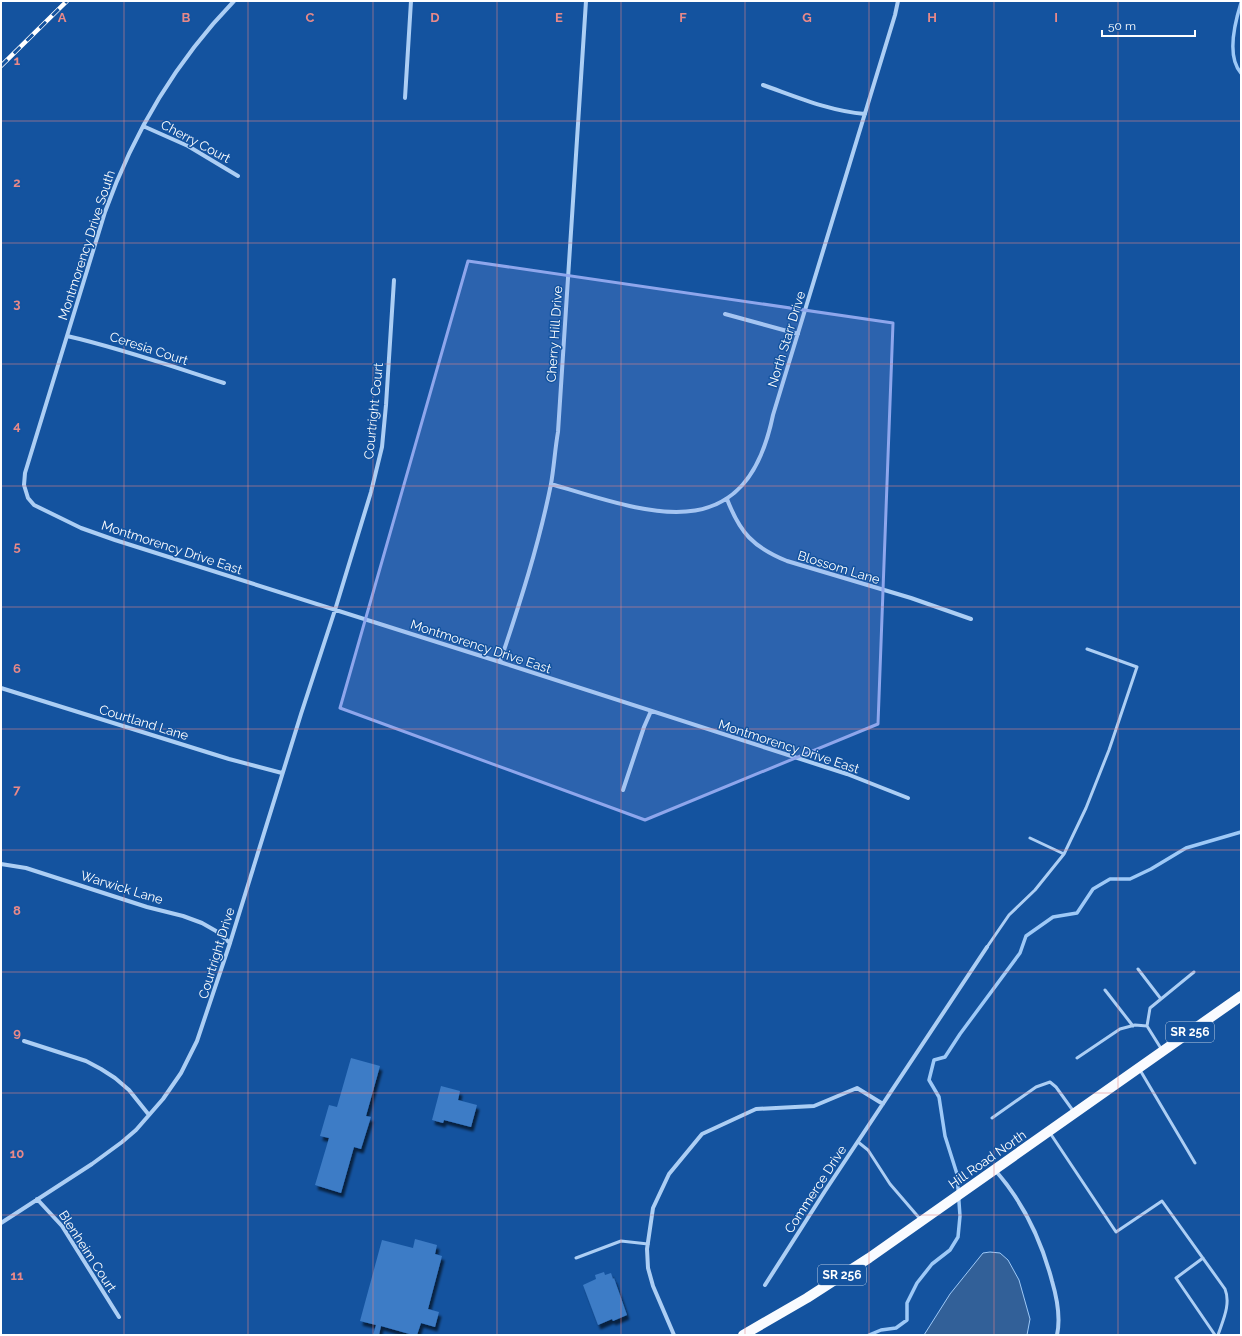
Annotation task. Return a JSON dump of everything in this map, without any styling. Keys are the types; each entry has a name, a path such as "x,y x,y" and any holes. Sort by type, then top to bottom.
{"main road":[{"name":"Hill Road North","path":"743,1335 807,1298 870,1258 1241,996"}],"street":[{"name":"Montmorency Drive South","path":"48,512 34,505 28,498 24,485 25,474 114,185 143,126 159,98 200,39 234,1"},
{"path":"405,98 411,1"},
{"name":"Cherry Hill Drive","path":"500,662 517,610 542,522 551,484 558,432 586,1"},
{"name":"North Starr Drive","path":"551,484 634,507 663,511 687,512 704,509 727,499 747,480 764,449 898,1"},
{"path":"763,85 830,109 846,113 865,114"},
{"name":"Cherry Court","path":"143,126 188,146 238,176"},
{"name":"Courtright Court","path":"335,610 371,492 382,447 394,280"},
{"path":"725,314 798,334"},
{"name":"Ceresia Court","path":"67,336 133,353 224,383"},
{"name":"Blossom Lane","path":"727,499 734,517 742,530 755,544 770,554 787,561 910,598 971,619"},
{"name":"Montmorency Drive East","path":"48,512 64,521 88,531 847,774 908,798"},
{"name":"Courtright Drive","path":"1,1223 92,1164 122,1142 149,1115 181,1073 198,1041 335,610"},
{"name":"Courtland Lane","path":"1,688 229,759 282,773"},
{"path":"623,790 644,727 651,711"},
{"name":"Warwick Lane","path":"1,864 26,868 130,900 147,907 183,916 202,923 216,931 230,944"},
{"name":"Commerce Drive","path":"765,1285 986,947"},
{"path":"24,1041 86,1061 101,1068 129,1090 149,1115"},
{"path":"674,1335 653,1286 648,1268 648,1244 653,1208 669,1174 702,1134 756,1109 814,1106 856,1088 883,1104"},
{"path":"995,1170 1022,1206 1041,1244 1056,1294 1058,1311 1057,1335"},
{"name":"Blenheim Court","path":"37,1199 62,1226 118,1317"}],"lane":[{"path":"986,947 1009,915 1036,890 1064,854 1086,808 1109,750 1137,667 1087,649"},
{"path":"1030,838 1064,854"},
{"path":"1138,969 1161,999"},
{"path":"1163,1051 1147,1026 1150,1008 1194,972"},
{"path":"1105,990 1133,1026"},
{"path":"1077,1058 1120,1029 1133,1026 1147,1026"},
{"path":"1139,1068 1195,1163"},
{"path":"992,1118 1036,1087 1050,1082 1056,1087 1075,1113"},
{"path":"1049,1132 1116,1232 1162,1201 1225,1289 1228,1296 1228,1303 1218,1335"},
{"path":"858,1142 868,1150 890,1184 922,1221"},
{"path":"576,1258 621,1241 648,1244"},
{"path":"1203,1258 1176,1278 1215,1335"}],"highlighted area":[{"path":"468,261 893,323 878,724 645,820 340,708"}],"water":[{"path":"983,1253 1000,1253 1008,1260 1019,1280 1030,1319 1027,1335 924,1335 950,1294"}],"building":[{"path":"351,1058 380,1066 366,1116 371,1117 361,1149 354,1147 341,1193 315,1185 329,1138 320,1136 329,1105 337,1107"},
{"path":"441,1086 460,1091 458,1100 477,1105 471,1127 444,1120 443,1123 432,1120"},
{"path":"415,1239 437,1245 435,1254 442,1256 428,1309 439,1312 435,1327 421,1323 417,1335 413,1335 381,1326 379,1335 373,1335 376,1325 360,1321 382,1240 413,1248"},
{"path":"604,1272 605,1275 611,1273 613,1279 614,1278 627,1315 598,1325 583,1285 596,1279 595,1275"}],"waterway":[{"path":"1241,3 1233,39 1234,58 1236,66 1241,73"},
{"path":"869,1335 881,1330 896,1328 907,1320 907,1303 917,1283 932,1264 950,1250 958,1237 960,1216 957,1174 945,1136 939,1097 929,1080 934,1060 945,1057 960,1034 1020,953 1026,936 1053,917 1077,913 1093,889 1110,879 1130,879 1151,869 1186,848 1241,832"}],"railway":[{"path":"1,66 67,1"}]}
